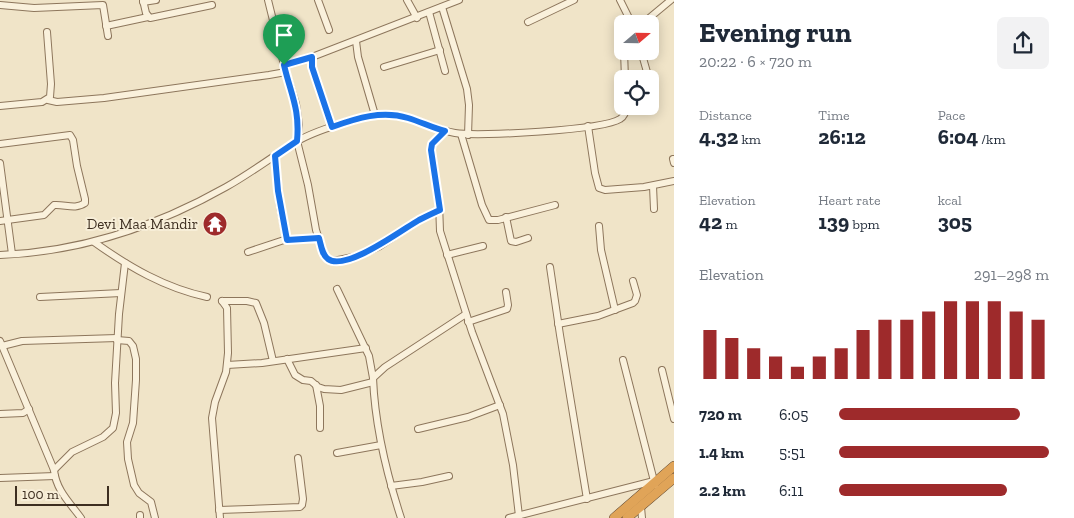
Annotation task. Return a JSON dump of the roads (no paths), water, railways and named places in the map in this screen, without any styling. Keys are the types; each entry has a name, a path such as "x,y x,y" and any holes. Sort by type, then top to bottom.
{"highway":[{"path":"614,518 674,466"},
{"path":"627,518 674,478"}],"street":[{"path":"148,17 143,1 156,0"},
{"path":"268,0 297,109 297,141 319,238 323,251 329,260 347,259 380,246 419,220 440,210"},
{"path":"318,0 329,30"},
{"path":"408,0 416,18"},
{"path":"0,106 48,100 56,102 104,98 269,76 312,57 459,0"},
{"path":"528,22 574,0"},
{"path":"620,0 628,15"},
{"path":"653,15 671,0"},
{"path":"0,5 34,8 103,5 108,36"},
{"path":"106,26 212,5"},
{"path":"442,7 467,89 469,105 464,134 488,220 493,221 555,205"},
{"path":"429,12 445,70"},
{"path":"47,32 51,84 48,100"},
{"path":"356,41 358,57 376,115"},
{"path":"384,67 440,50"},
{"path":"312,57 312,67 332,127"},
{"path":"0,255 60,249 94,242 143,225 192,205 225,188 297,141 332,127 376,115 394,115 445,131 464,134 538,131 588,126 609,123 622,119 625,115"},
{"path":"588,126 599,188 605,190 653,186 674,181"},
{"path":"445,131 432,144 431,150 440,210 438,224 468,322 500,405 512,456 519,516"},
{"path":"0,144 70,135 73,140 85,198 85,202 79,206 54,205 44,216 4,221"},
{"path":"275,156 278,191 287,240"},
{"path":"0,163 4,221 12,254"},
{"path":"653,186 654,209"},
{"path":"506,218 511,241 516,242 528,238"},
{"path":"599,226 601,250 616,310"},
{"path":"248,252 287,240 319,238"},
{"path":"94,242 157,280 175,288 207,297"},
{"path":"446,255 483,246"},
{"path":"0,478 54,473 72,452 103,437 113,428 116,413 117,339 125,262"},
{"path":"550,267 587,499"},
{"path":"558,324 598,316 635,301 637,296 633,281"},
{"path":"337,289 369,356 381,445 401,518"},
{"path":"468,322 507,309 506,292"},
{"path":"40,297 121,293"},
{"path":"220,518 212,418 227,365 227,314 225,304 222,301 256,303 264,323 273,361"},
{"path":"287,359 295,375 302,380 311,381 324,389 335,390 373,380 385,367 466,314"},
{"path":"81,518 64,496 1,344 22,341 117,339 130,341 136,359 134,419 127,442 131,475 137,489 152,504 155,518"},
{"path":"227,365 273,361 366,348"},
{"path":"623,360 657,492"},
{"path":"662,370 674,419"},
{"path":"316,385 320,406 320,428"},
{"path":"418,430 468,417 500,405"},
{"path":"0,414 23,413 29,409"},
{"path":"337,453 381,445"},
{"path":"219,510 302,506 303,499 298,458"},
{"path":"391,486 427,482 449,476"},
{"path":"509,518 654,482"},
{"path":"640,507 642,518"}],"place":[{"name":"Devi Maa Mandir","path":"215,224"}]}
